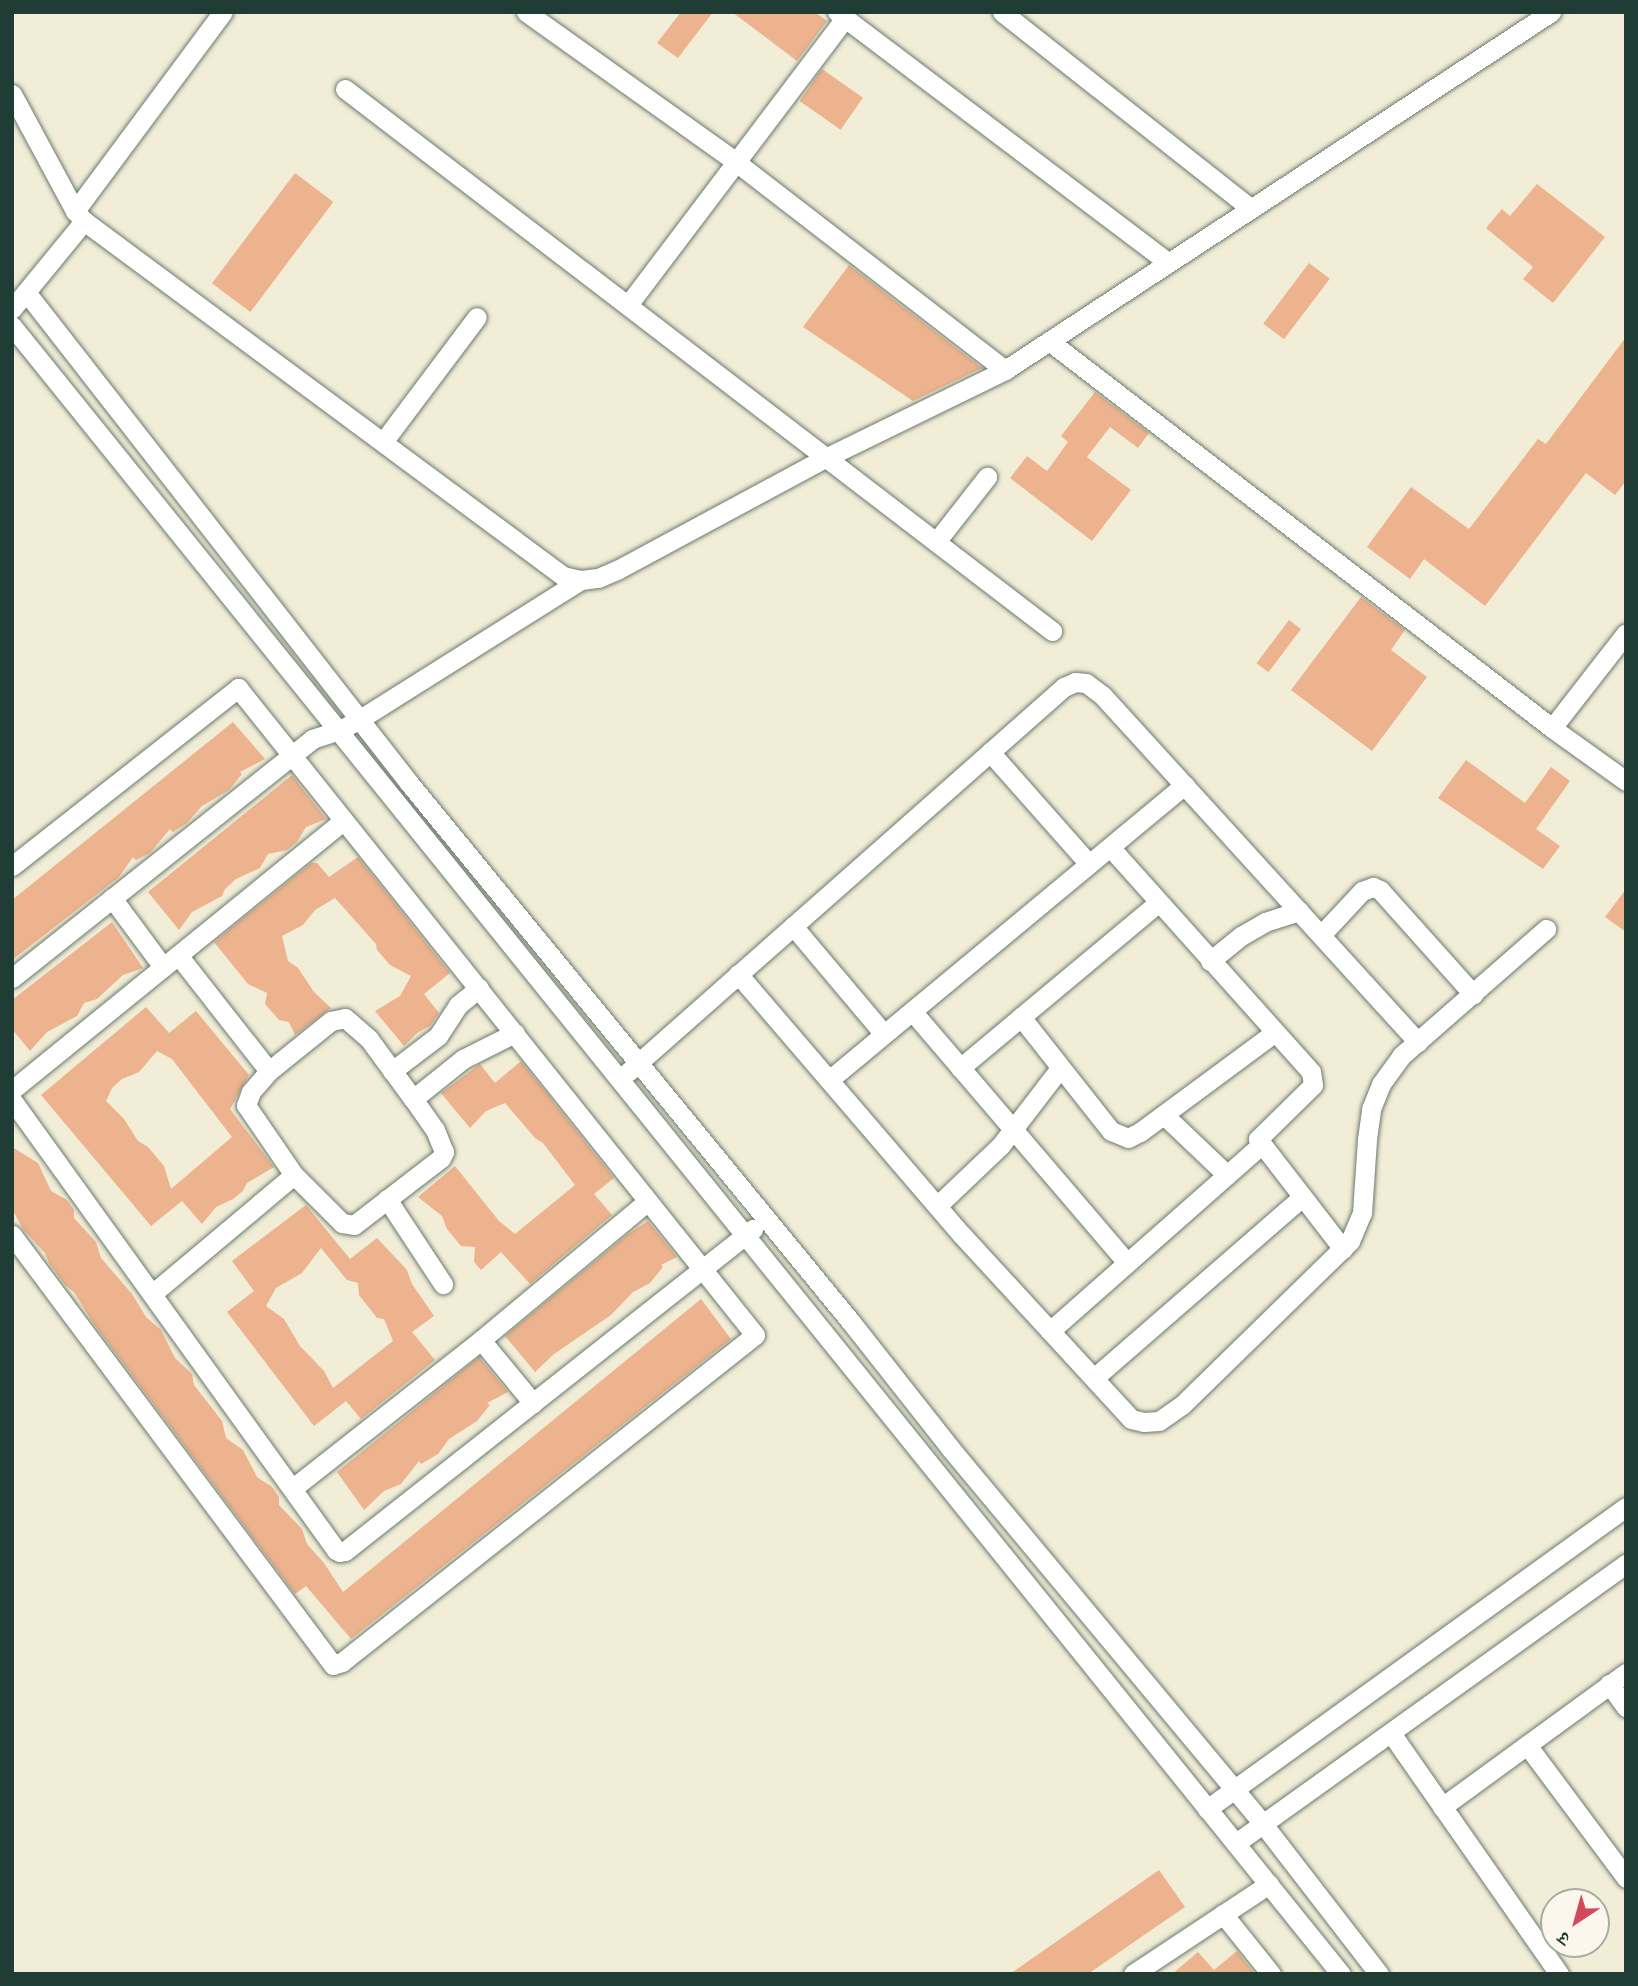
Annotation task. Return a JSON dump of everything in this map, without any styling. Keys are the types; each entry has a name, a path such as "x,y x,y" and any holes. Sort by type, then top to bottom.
{"street":[{"path":"12,309 223,12"},
{"path":"526,12 736,162 1005,370"},
{"path":"1002,12 1250,208"},
{"path":"12,94 80,216 564,576 581,580 598,578 617,570 827,457 1005,370 1551,12"},
{"path":"628,305 736,162 841,15 1167,262"},
{"path":"345,89 1052,631"},
{"path":"26,292 360,719 975,1479 1263,1824 1379,1974"},
{"path":"383,442 477,317"},
{"path":"12,326 1341,1974"},
{"path":"1049,341 1552,728 1626,781"},
{"path":"936,541 987,477"},
{"path":"12,978 312,739 340,730 360,719 581,580"},
{"path":"1552,728 1626,633"},
{"path":"619,1079 1064,687 1075,682 1086,683 1103,696 1418,1042"},
{"path":"12,866 237,688 755,1333 754,1337 342,1662 333,1665 12,1235"},
{"path":"990,752 1089,864"},
{"path":"829,1080 1184,785"},
{"path":"12,1090 343,821"},
{"path":"1110,847 1311,1072 1313,1085 1262,1132 1258,1139 1343,1249"},
{"path":"1321,935 1363,891 1373,887 1380,890 1473,994"},
{"path":"112,898 269,1071"},
{"path":"960,1068 1158,903"},
{"path":"1210,961 1265,922 1299,911"},
{"path":"793,926 884,1034"},
{"path":"738,974 937,1206 1050,1331 1131,1419 1144,1422 1159,1421 1182,1405 1343,1249 1359,1226 1362,1213 1371,1109 1381,1084 1401,1056 1546,929"},
{"path":"392,1071 438,1036 458,1005 479,988"},
{"path":"912,1011 1127,1263"},
{"path":"1021,1017 1060,1069 1118,1137 1134,1136 1275,1032"},
{"path":"338,1018 352,1022 392,1071 435,1130 444,1152 441,1158 349,1226 316,1199 294,1175 246,1105 251,1092 269,1071 338,1018"},
{"path":"412,1099 463,1059 515,1033"},
{"path":"937,1206 1012,1130 1060,1069"},
{"path":"12,1100 335,1550 345,1551 765,1218"},
{"path":"1164,1115 1227,1175"},
{"path":"1050,1331 1261,1145"},
{"path":"152,1294 294,1175"},
{"path":"1094,1378 1302,1197"},
{"path":"387,1199 443,1284"},
{"path":"293,1488 481,1340 648,1201"},
{"path":"481,1340 533,1403"},
{"path":"1207,1808 1626,1507"},
{"path":"1236,1843 1626,1564"},
{"path":"1442,1807 1618,1678 1626,1707"},
{"path":"1391,1733 1559,1974"},
{"path":"1527,1745 1626,1878"},
{"path":"1133,1974 1269,1884"},
{"path":"1223,1914 1271,1974"}],"building":[{"path":"681,12 713,12 678,58 657,43"},
{"path":"732,12 815,12 827,21 797,61"},
{"path":"822,69 863,98 841,130 800,101"},
{"path":"295,173 333,202 250,312 212,283"},
{"path":"1537,184 1605,237 1553,303 1523,279 1533,267 1486,228 1502,209 1510,216"},
{"path":"1309,263 1330,279 1284,339 1263,324"},
{"path":"849,265 982,368 913,401 803,327"},
{"path":"1626,337 1626,481 1615,495 1586,473 1485,606 1424,559 1410,579 1367,547 1411,487 1469,529 1538,439 1546,444"},
{"path":"1095,392 1149,433 1138,448 1110,427 1087,457 1131,490 1092,541 1010,478 1027,456 1047,471 1068,442 1061,436"},
{"path":"1361,597 1405,630 1391,650 1427,677 1372,751 1291,690"},
{"path":"1289,620 1301,629 1268,672 1257,663"},
{"path":"233,722 265,759 240,772 242,774 229,790 202,806 187,823 173,832 170,829 150,853 136,860 133,857 119,877 12,960 12,900"},
{"path":"1466,760 1525,803 1551,767 1570,781 1536,829 1560,846 1543,869 1438,798"},
{"path":"292,775 326,819 306,827 297,842 287,850 268,854 260,868 236,879 225,889 222,896 192,912 179,930 148,892"},
{"path":"358,857 450,973 424,994 439,1013 430,1026 417,1033 404,1046 375,1011 400,996 411,976 390,965 377,950 376,944 335,898 315,910 303,925 282,936 288,961 298,968 314,992 331,1008 295,1035 289,1022 279,1020 265,1004 267,993 248,984 214,942 311,863 317,863 329,877"},
{"path":"1626,889 1626,932 1605,917"},
{"path":"112,922 143,968 123,975 97,999 84,1003 77,1016 47,1032 30,1051 12,1029 12,1000"},
{"path":"146,1007 169,1033 196,1011 249,1075 230,1109 274,1167 247,1183 243,1191 233,1199 216,1207 202,1224 182,1201 151,1226 41,1095","holes":["157,1051 172,1059 232,1137 171,1189 164,1166 148,1147 138,1141 124,1119 106,1101 112,1088 122,1079 139,1072"]},
{"path":"521,1061 614,1178 594,1194 612,1215 530,1284 501,1252 481,1270 474,1262 475,1247 461,1246 447,1229 442,1216 418,1197 455,1166 499,1221 515,1234 575,1185 543,1143 535,1138 505,1103 486,1111 470,1128 441,1093 480,1064 495,1083"},
{"path":"12,1147 38,1163 51,1191 67,1200 74,1210 74,1218 96,1242 101,1258 132,1294 146,1317 161,1330 175,1358 192,1374 194,1385 222,1421 226,1438 243,1450 257,1477 272,1487 279,1497 279,1505 302,1529 307,1544 324,1563 343,1592 701,1299 731,1339 351,1639 306,1586 295,1594 93,1323 74,1292 65,1285 45,1253 23,1229 12,1209"},
{"path":"306,1205 350,1259 377,1238 407,1270 412,1284 434,1316 412,1332 435,1360 361,1419 346,1401 314,1426 227,1312 254,1291 232,1261","holes":["321,1248 347,1280 358,1283 359,1295 377,1318 384,1319 393,1341 333,1388 324,1371 300,1346 284,1319 266,1306 276,1288 302,1273"]},
{"path":"648,1221 677,1257 661,1265 663,1267 650,1283 633,1292 611,1315 554,1354 535,1372 505,1336 628,1234"},
{"path":"479,1357 508,1392 487,1403 490,1405 477,1421 449,1439 438,1454 421,1464 419,1461 401,1484 384,1491 364,1510 337,1472"},
{"path":"1159,1870 1185,1907 1088,1974 1010,1974"},
{"path":"1237,1951 1255,1974 1172,1974 1198,1952 1214,1970"}]}
